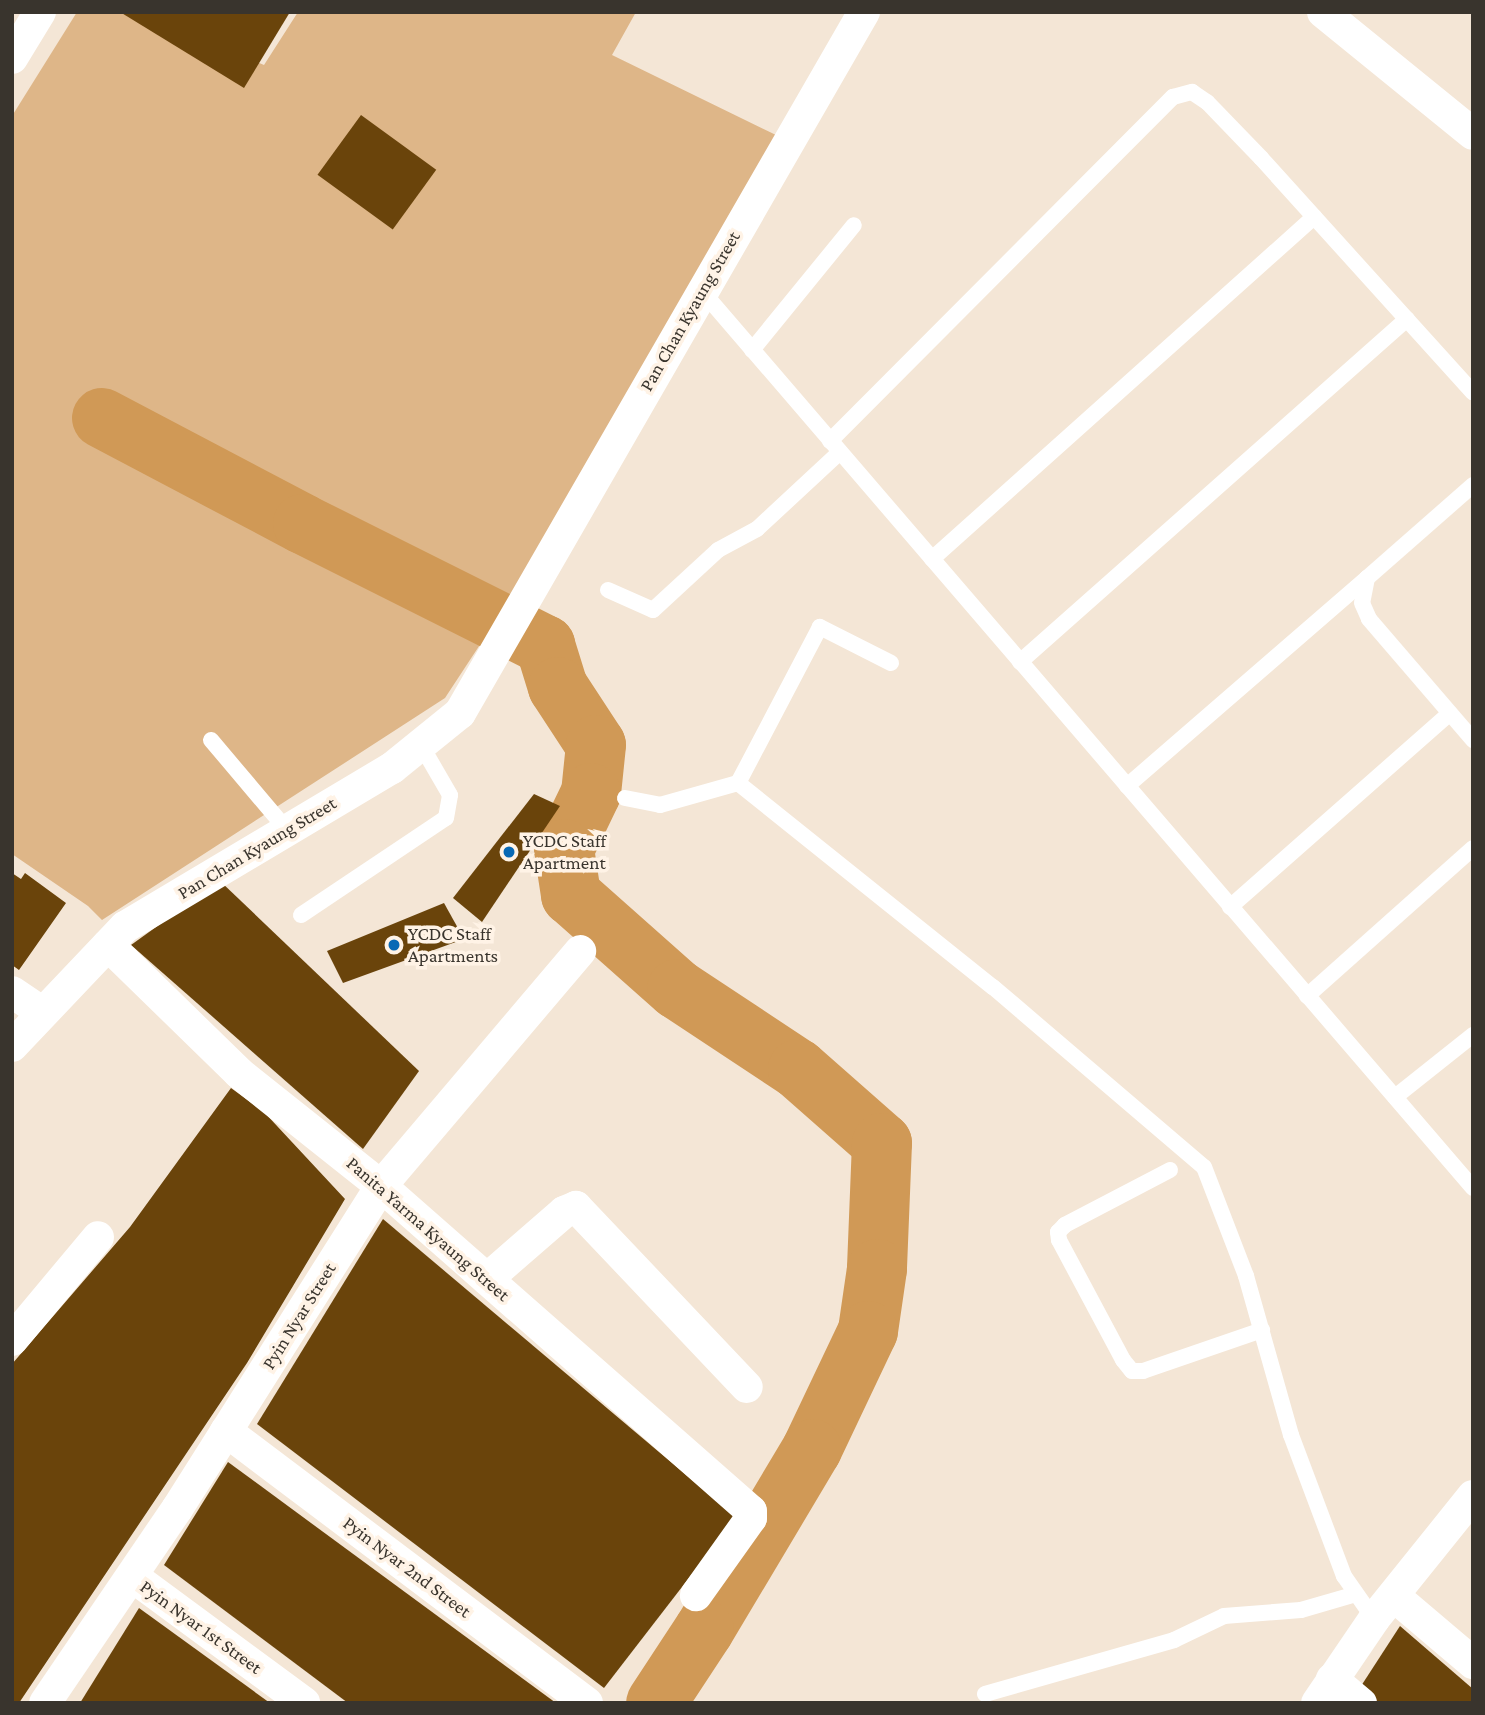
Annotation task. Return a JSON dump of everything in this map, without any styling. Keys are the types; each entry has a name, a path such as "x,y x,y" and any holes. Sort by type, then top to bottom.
{"street":[{"path":"12,58 40,12"},
{"name":"Pan Chan Kyaung Street","path":"12,1046 125,927 392,768 460,713 864,12"},
{"path":"1324,12 1473,134"},
{"name":"Panita Yarma Kyaung Street","path":"108,945 239,1073 381,1186 751,1511 751,1518 696,1595"},
{"name":"Pyin Nyar Street","path":"45,1703 132,1576 381,1186 580,951"},
{"path":"12,992 43,1013"},
{"path":"487,1279 564,1212 576,1207 747,1387"},
{"path":"12,1340 98,1237"},
{"name":"Pyin Nyar 2nd Street","path":"226,1431 587,1703"},
{"path":"1361,1703 1325,1691 1375,1603 1473,1496"},
{"name":"Pyin Nyar 1st Street","path":"132,1576 304,1703"},
{"path":"1375,1603 1473,1663"}],"lane":[{"path":"608,590 653,610 718,550 757,529 1173,97 1192,92 1207,102 1473,393"},
{"path":"932,559 1314,217"},
{"path":"752,350 854,225"},
{"path":"702,291 1473,1188"},
{"path":"1020,662 1407,319"},
{"path":"1127,786 1473,485"},
{"path":"1367,578 1363,603 1369,620 1473,740"},
{"path":"625,798 660,805 738,783 820,627 891,663"},
{"path":"1230,907 1451,713"},
{"path":"211,740 287,830"},
{"path":"301,915 446,818 450,794 421,745"},
{"path":"738,783 993,986 1204,1167 1246,1276 1291,1435 1344,1576 1375,1603"},
{"path":"1307,996 1473,848"},
{"path":"1395,1097 1473,1035"},
{"path":"1170,1170 1065,1225 1058,1232 1059,1240 1123,1360 1132,1371 1143,1371 1262,1331"},
{"path":"985,1694 1174,1640 1224,1616 1375,1603"}],"shaded area":[{"path":"77,12 137,12 264,65 298,12 636,12 612,55 776,135 506,605 445,698 102,920 88,906 12,854 12,116"}],"building":[{"path":"120,12 290,12 244,88"},
{"path":"361,115 436,170 393,230 318,175"},
{"name":"YCDC Staff Apartment","path":"534,794 560,806 482,922 453,898"},
{"path":"12,873 21,879 25,873 66,903 19,970 12,965"},
{"path":"220,881 419,1071 363,1149 131,945"},
{"name":"YCDC Staff Apartments","path":"444,903 464,939 343,983 327,951"},
{"path":"231,1088 264,1112 345,1199 247,1363 19,1703 12,1703 12,1364 130,1227"},
{"path":"383,1219 736,1517 604,1688 257,1424"},
{"path":"228,1462 556,1703 348,1703 164,1565"},
{"path":"139,1608 270,1703 80,1703"},
{"path":"1400,1626 1473,1689 1473,1703 1350,1703"}],"waterway":[{"path":"102,418 303,524 545,645 558,687 596,745 591,793 564,849 571,895 677,989 798,1069 882,1143 877,1269 868,1331 812,1449 704,1630 656,1703"}],"place":[{"name":"YCDC Staff Apartment","path":"509,852"},
{"name":"YCDC Staff Apartments","path":"394,945"}]}
